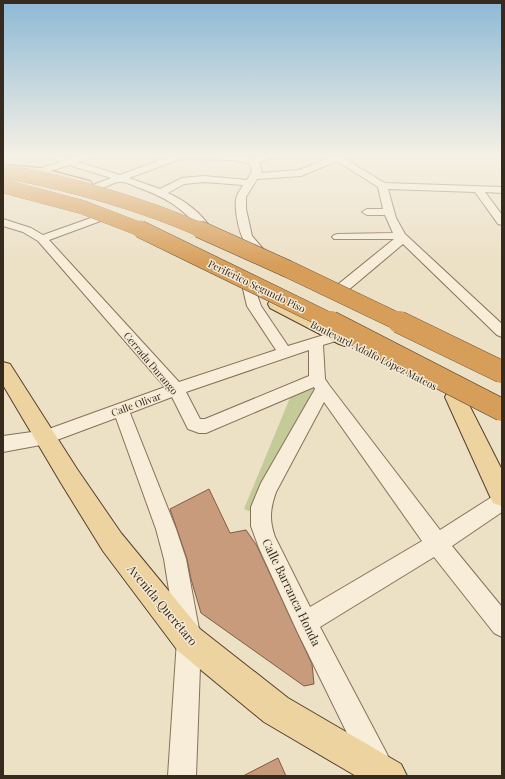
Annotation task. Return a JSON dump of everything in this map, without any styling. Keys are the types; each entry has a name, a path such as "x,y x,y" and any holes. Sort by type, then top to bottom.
{"highway":[{"name":"Periférico Segundo Piso","path":"25,192 76,205 132,225 369,342 502,410"},
{"path":"92,192 146,208 201,230 285,268 502,372"}],"main road":[{"name":"Boulevard Adolfo López Mateos","path":"22,192 102,217 161,244 502,421"},
{"path":"112,192 164,210 206,227 502,364"},
{"name":"Avenida Querétaro","path":"3,369 46,437 68,476 112,542 189,640 276,710 385,774"},
{"path":"455,397 502,495"}],"street":[{"path":"157,192 182,205 206,227"},
{"path":"244,192 241,197 243,222 247,237 259,251"},
{"path":"384,192 392,224 402,237 502,332"},
{"path":"480,192 502,222"},
{"path":"367,212 388,212"},
{"path":"42,239 102,217"},
{"name":"Cerrada Durango","path":"3,222 27,230 42,239 176,389 194,424 206,426 320,384"},
{"path":"338,237 402,237"},
{"path":"341,289 402,237"},
{"path":"249,289 257,312 285,352"},
{"name":"Calle Olivar","path":"3,444 46,437 176,389 337,336"},
{"path":"316,343 320,384 437,544 502,625"},
{"name":"Calle Barranca Honda","path":"320,384 268,489 261,508 261,526 266,541 305,623 385,774"},
{"path":"120,410 166,529 174,559 189,640 182,776"},
{"path":"305,623 437,544 502,501"}],"green space":[{"path":"327,380 327,393 272,499 268,519 244,509 292,393"}],"building":[{"path":"209,489 230,533 246,530 257,546 312,664 314,684 304,686 201,613 187,559 170,509"},
{"path":"278,758 286,776 243,776"}]}
